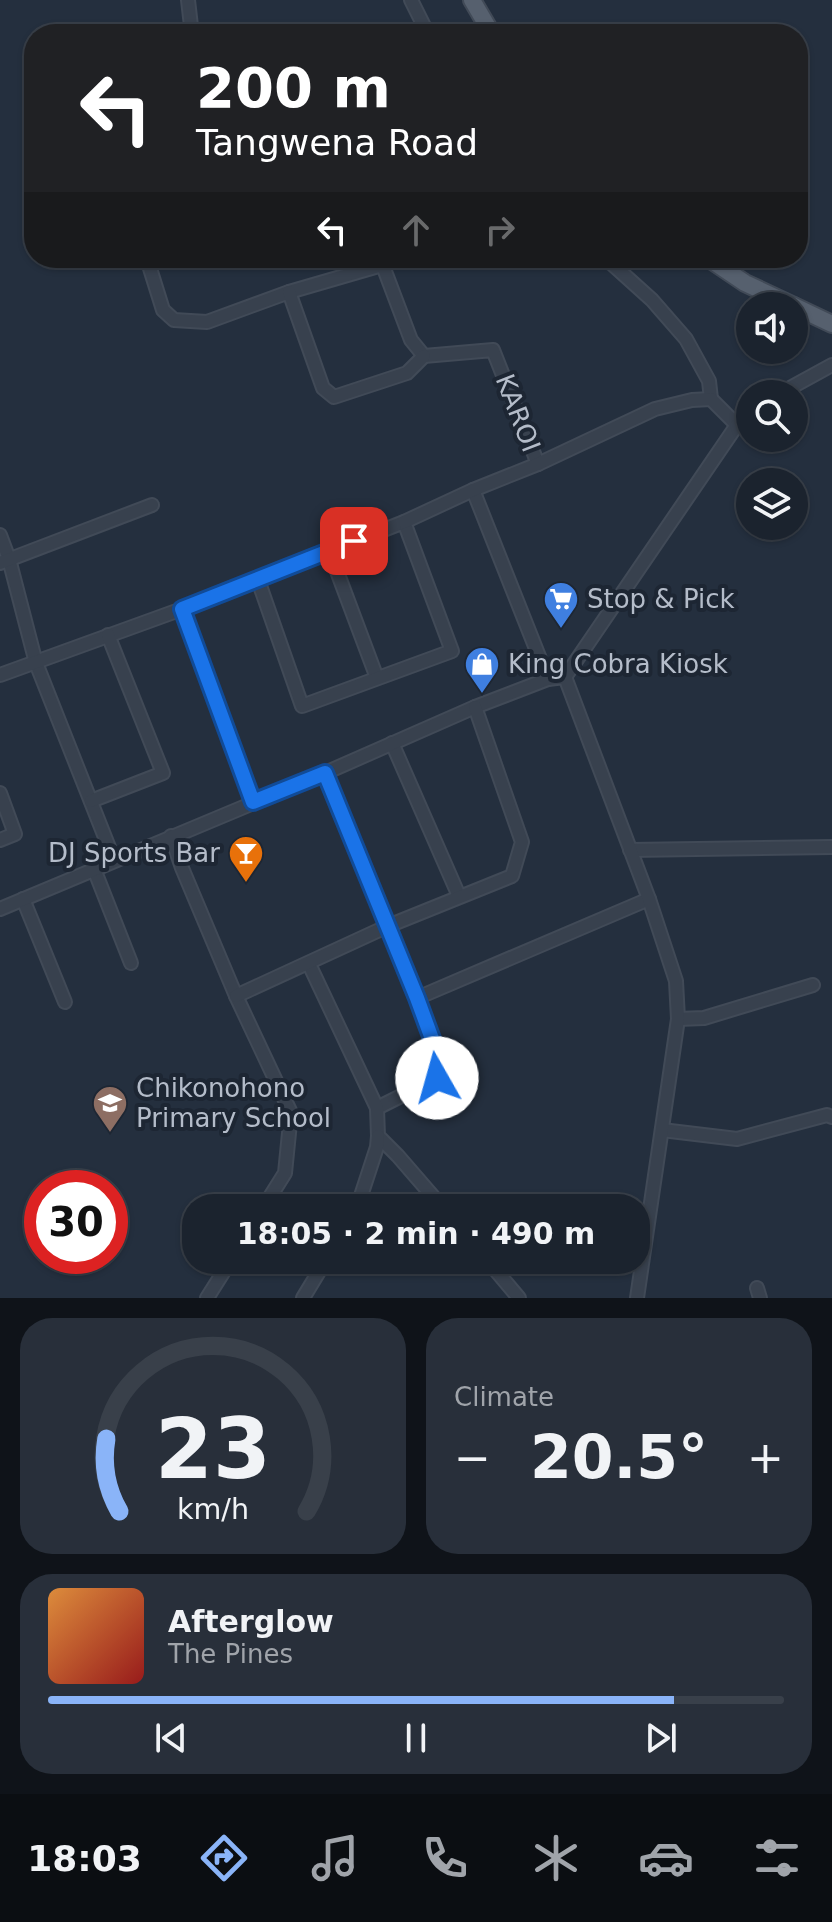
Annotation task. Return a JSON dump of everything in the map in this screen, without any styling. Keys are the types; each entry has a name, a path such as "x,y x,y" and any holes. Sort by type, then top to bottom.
{"main road":[{"path":"472,0 486,24"},
{"path":"723,268 764,292"},
{"path":"808,313 832,324"}],"street":[{"path":"188,0 191,24"},
{"path":"411,0 423,24"},
{"path":"150,268 163,310 174,320 207,322 360,268"},
{"path":"289,292 323,388 334,397 407,373 424,356 411,340 384,268"},
{"path":"617,268 652,300 686,339 709,381 711,399 736,424"},
{"name":"KAROI","path":"424,356 493,350 538,464"},
{"path":"805,380 832,365"},
{"path":"0,675 182,609 404,522 655,409 711,399"},
{"path":"0,909 475,707 548,679 565,677 736,426"},
{"path":"473,490 548,679"},
{"path":"4,561 152,505"},
{"path":"258,580 302,706 452,651 404,522"},
{"path":"0,535 4,561 36,663 114,860"},
{"path":"329,550 377,678"},
{"path":"182,609 253,802"},
{"path":"91,801 163,773 108,635"},
{"path":"565,677 649,899 676,981 678,1019 637,1298"},
{"path":"236,996 388,926 512,876 522,842 475,707"},
{"path":"392,743 459,896"},
{"path":"325,773 439,1058 437,1078 377,1108"},
{"path":"0,793 15,834 0,840"},
{"path":"171,836 236,996 291,1113 285,1173 272,1194"},
{"path":"630,850 832,847"},
{"path":"94,869 131,963"},
{"path":"23,899 65,1002"},
{"path":"417,998 649,899"},
{"path":"309,964 377,1108 377,1147 362,1194"},
{"path":"678,1019 704,1018 813,985"},
{"path":"662,1130 737,1139 827,1115 832,1117"},
{"path":"378,1136 431,1194"},
{"path":"207,1298 222,1274"},
{"path":"303,1298 318,1274"},
{"path":"499,1274 519,1298"}],"place":[{"name":"Stop & Pick","path":"561,630"},
{"name":"King Cobra Kiosk","path":"482,695"},
{"name":"DJ Sports Bar","path":"246,884"},
{"name":"Chikonohono Primary School","path":"110,1134"}],"route":[{"path":"354,541 182,609 253,802 325,773 417,998 439,1058 437,1078"}]}
